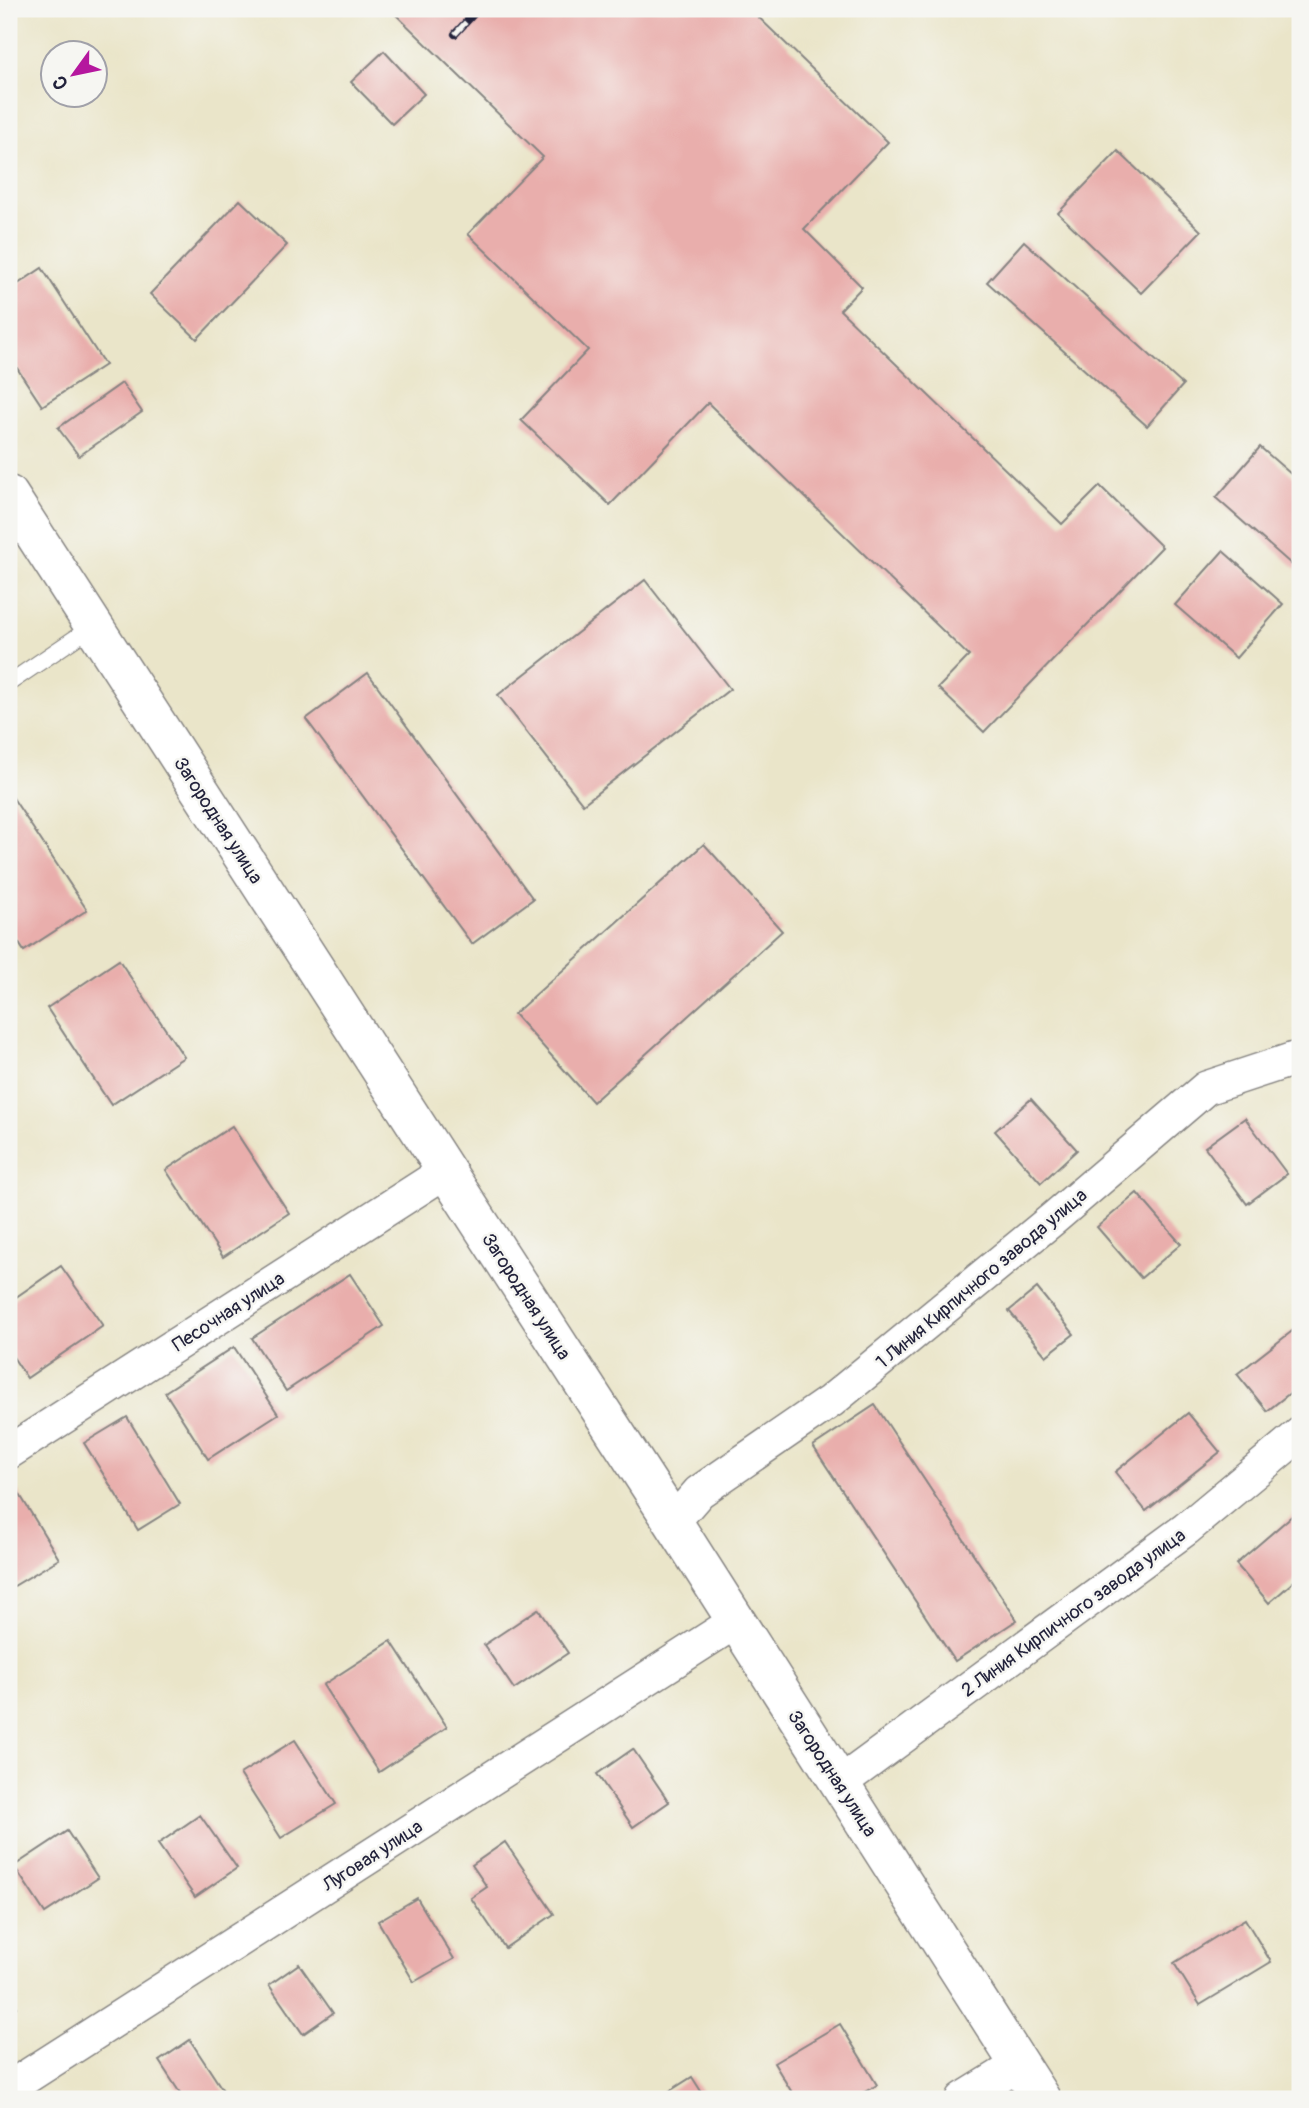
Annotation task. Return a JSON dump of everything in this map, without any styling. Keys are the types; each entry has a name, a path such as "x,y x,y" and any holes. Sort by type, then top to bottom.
{"street":[{"name":"Загородная улица","path":"9,495 673,1522 1041,2099"},
{"name":"1 Линия Кирпичного завода улица","path":"673,1522 699,1492 831,1401 1054,1218 1206,1088 1300,1057"},
{"name":"Песочная улица","path":"9,1452 446,1171"},
{"name":"2 Линия Кирпичного завода улица","path":"840,1783 1186,1529 1300,1434"},
{"name":"Луговая улица","path":"9,2088 736,1622"},
{"path":"963,2099 1018,2064"}],"lane":[{"path":"9,683 93,626"}],"building":[{"path":"390,9 750,9 888,142 804,229 862,287 840,310 1062,524 1100,486 1162,547 984,732 938,688 969,656 708,403 610,505 521,420 588,350 468,234 543,157"},
{"path":"384,51 424,94 392,124 351,82"},
{"path":"1118,151 1201,231 1141,293 1058,213"},
{"path":"240,200 287,245 197,339 150,294"},
{"path":"1024,241 1183,385 1147,426 987,282"},
{"path":"42,268 105,365 42,406 9,356 9,290"},
{"path":"122,383 142,412 79,456 58,428"},
{"path":"1260,447 1300,482 1300,572 1216,498"},
{"path":"1223,551 1283,604 1236,658 1175,605"},
{"path":"645,580 730,689 583,804 498,695"},
{"path":"368,673 533,899 472,944 306,719"},
{"path":"9,792 87,910 24,951 9,928"},
{"path":"704,844 782,931 593,1102 514,1014"},
{"path":"119,960 184,1057 111,1105 47,1008"},
{"path":"1031,1099 1077,1150 1041,1183 995,1131"},
{"path":"1245,1118 1287,1174 1247,1204 1205,1147"},
{"path":"232,1126 289,1213 223,1257 166,1170"},
{"path":"1137,1193 1181,1244 1141,1278 1097,1227"},
{"path":"61,1266 103,1326 27,1378 9,1351 9,1302"},
{"path":"350,1274 384,1326 286,1391 252,1338"},
{"path":"1037,1288 1074,1334 1046,1356 1009,1311"},
{"path":"1300,1325 1300,1385 1267,1411 1237,1374"},
{"path":"234,1347 278,1414 208,1459 165,1392"},
{"path":"875,1405 1017,1620 955,1661 813,1446"},
{"path":"1188,1413 1220,1452 1146,1511 1115,1472"},
{"path":"127,1417 180,1504 138,1530 84,1443"},
{"path":"14,1485 59,1559 9,1589 9,1488"},
{"path":"1300,1509 1300,1576 1269,1603 1236,1564"},
{"path":"538,1609 568,1653 514,1689 484,1645"},
{"path":"391,1641 447,1727 379,1772 323,1685"},
{"path":"295,1740 336,1804 281,1838 240,1774"},
{"path":"633,1749 669,1802 633,1827 597,1774"},
{"path":"200,1815 237,1868 195,1897 158,1844"},
{"path":"67,1831 98,1878 45,1913 14,1866"},
{"path":"505,1842 554,1914 505,1948 471,1898 487,1887 472,1865"},
{"path":"417,1898 454,1959 414,1982 378,1921"},
{"path":"1245,1919 1271,1962 1200,2005 1174,1963"},
{"path":"299,1964 333,2013 303,2034 269,1985"},
{"path":"9,1996 16,2007 9,2012"},
{"path":"840,2024 877,2085 852,2099 796,2099 774,2063"},
{"path":"190,2040 224,2092 213,2099 184,2099 159,2061"},
{"path":"692,2077 706,2099 657,2099"}],"railway":[{"path":"455,34 478,9"}]}
